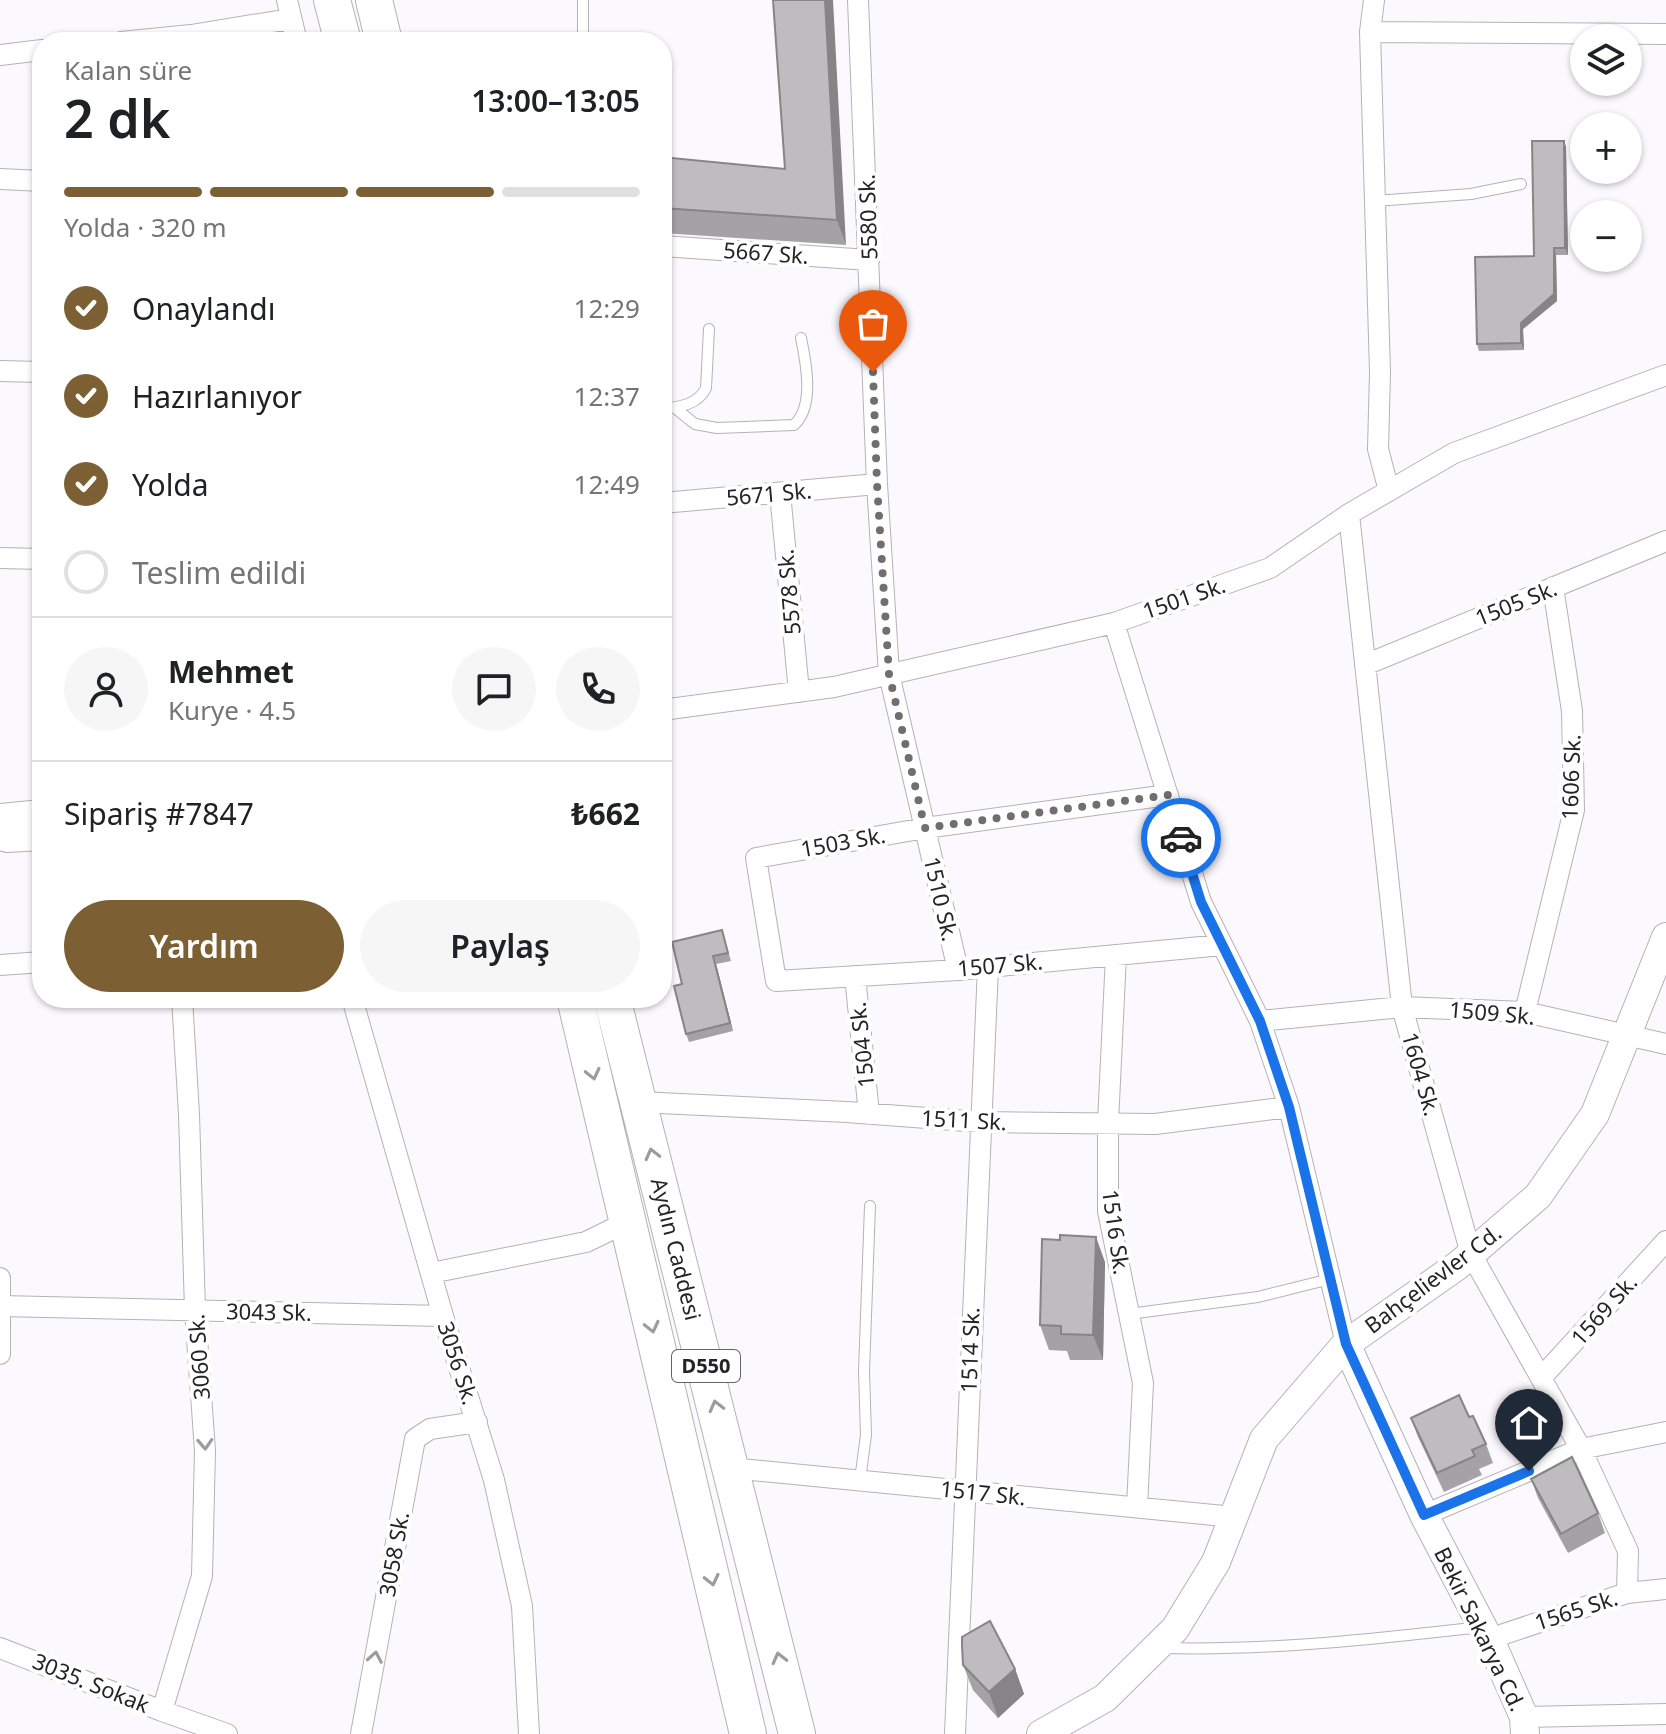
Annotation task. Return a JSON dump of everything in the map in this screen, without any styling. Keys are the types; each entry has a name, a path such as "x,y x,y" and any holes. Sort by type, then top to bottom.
{"highway":[{"path":"332,0 340,32"},
{"path":"374,0 382,32"},
{"name":"Aydın Caddesi","path":"577,1008 748,1734"},
{"name":"Aydın Caddesi","path":"615,1008 797,1734"}],"street":[{"name":"5580 Sk.","path":"858,0 877,484 889,674"},
{"path":"1374,0 1370,32 1380,372 1378,449 1389,491"},
{"path":"202,32 289,9 295,32"},
{"path":"1370,32 1666,34"},
{"path":"0,55 32,51"},
{"path":"0,179 32,181"},
{"name":"5667 Sk.","path":"672,247 869,260"},
{"path":"0,371 32,372"},
{"name":"1501 Sk.","path":"672,709 799,692 1114,623 1270,568 1349,514 1454,453 1666,375"},
{"name":"5671 Sk.","path":"672,502 877,484"},
{"name":"5578 Sk.","path":"780,493 799,692"},
{"name":"1604 Sk.","path":"1349,514 1402,1007 1471,1254 1581,1449 1628,1551 1627,1593"},
{"name":"1505 Sk.","path":"1365,665 1666,541"},
{"path":"0,558 32,559"},
{"name":"1606 Sk.","path":"1525,1012 1574,810 1572,711 1553,587"},
{"name":"Bekir Sakarya Cd.","path":"1114,623 1201,902 1260,1021 1289,1107 1346,1344 1424,1515 1485,1633 1525,1725"},
{"name":"1510 Sk.","path":"889,674 958,970"},
{"name":"1503 Sk.","path":"776,981 756,858 925,828 1168,795"},
{"path":"0,818 32,815"},
{"path":"0,835 7,838 32,837"},
{"name":"Bahçelievler Cd.","path":"1041,1734 1105,1698 1175,1629 1216,1562 1264,1439 1346,1344 1471,1254 1538,1196 1595,1114 1666,937"},
{"name":"1507 Sk.","path":"776,981 958,970 1222,945"},
{"name":"1516 Sk.","path":"1116,955 1108,1123 1108,1211 1143,1383 1137,1507"},
{"path":"0,965 32,963"},
{"name":"1514 Sk.","path":"955,1734 988,967"},
{"name":"1504 Sk.","path":"855,976 869,1114"},
{"name":"1509 Sk.","path":"1260,1021 1402,1007 1525,1012 1666,1044"},
{"name":"3060 Sk.","path":"162,1711 202,1576 205,1451 195,1310 183,1008"},
{"name":"3056 Sk.","path":"355,1008 443,1316 494,1480 522,1606 529,1734"},
{"name":"1511 Sk.","path":"639,1102 980,1122 1155,1124 1289,1107"},
{"path":"431,1273 586,1242 627,1222"},
{"name":"1569 Sk.","path":"1541,1378 1666,1241"},
{"path":"0,1278 0,1354"},
{"name":"3043 Sk.","path":"0,1306 443,1316"},
{"name":"3058 Sk.","path":"361,1734 415,1439 430,1429 477,1422"},
{"path":"1424,1515 1581,1449 1666,1432"},
{"name":"1517 Sk.","path":"731,1468 1234,1517"},
{"name":"1565 Sk.","path":"1485,1633 1627,1593 1666,1589"},
{"name":"3035. Sokak","path":"0,1648 223,1733"},
{"path":"1525,1725 1666,1714"}],"lane":[{"path":"583,0 583,32"},
{"path":"1375,201 1471,194 1521,184"},
{"path":"672,408 694,401 706,388 709,329"},
{"path":"675,408 687,420 705,426 794,425 800,419 805,397 806,362 801,338"},
{"path":"860,1480 866,1435 864,1371 870,1206"},
{"path":"1129,1314 1258,1297 1330,1279"},
{"path":"1156,1648 1210,1649 1485,1633"}],"building":[{"path":"773,0 825,0 837,220 672,209 672,158 785,169"},
{"path":"1532,141 1564,141 1565,248 1554,248 1554,294 1521,323 1521,343 1477,344 1475,257 1534,256"},
{"path":"722,930 728,953 713,956 730,1023 686,1034 674,986 682,984 672,942"},
{"path":"1060,1235 1096,1237 1093,1335 1061,1334 1061,1326 1040,1325 1042,1239 1060,1240"},
{"path":"1459,1395 1486,1444 1472,1450 1475,1456 1437,1473 1411,1418"},
{"path":"1572,1457 1598,1513 1561,1534 1531,1479"},
{"path":"990,1621 1015,1669 989,1692 963,1665 962,1637"}],"way so far":[{"path":"873,372 889,674 925,828 1168,795 1181,838"}],"route":[{"path":"1181,838 1201,902 1260,1021 1289,1107 1346,1344 1424,1515 1529,1471"}]}
